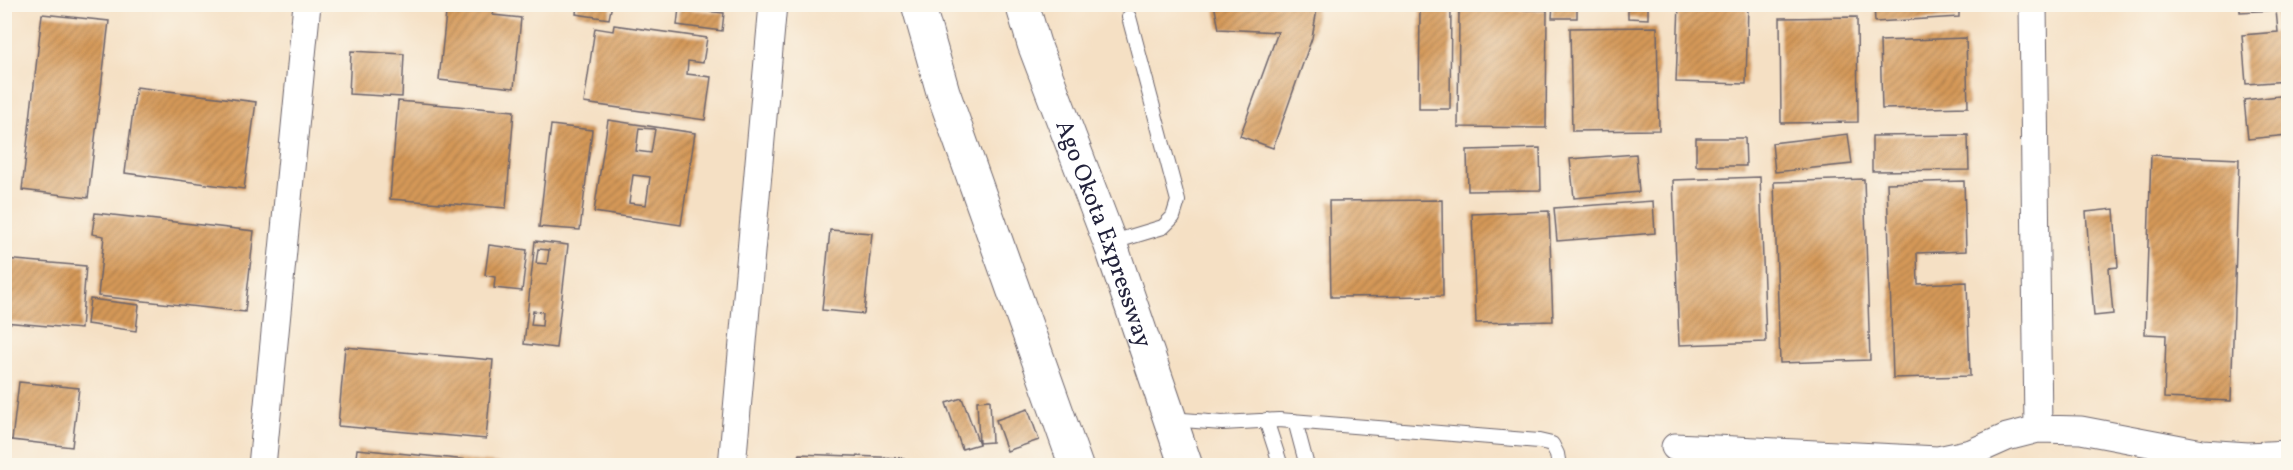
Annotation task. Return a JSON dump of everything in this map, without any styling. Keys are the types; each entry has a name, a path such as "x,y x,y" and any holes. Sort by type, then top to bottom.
{"main road":[{"path":"918,4 943,92 1076,465"},
{"name":"Ago Okota Expressway","path":"1022,4 1034,44 1110,243 1186,465"}],"street":[{"path":"262,465 307,4"},
{"path":"732,465 773,4"},
{"path":"2033,4 2038,429"},
{"path":"1675,447 1938,460 1971,453 2007,437 2038,429 2081,430 2202,453 2248,456 2289,454"}],"lane":[{"path":"1110,243 1163,227 1173,217 1178,201 1129,17"},
{"path":"1170,419 1222,423 1294,421 1539,441 1552,444 1559,465"},
{"path":"1266,420 1281,465"},
{"path":"1294,421 1307,465"}],"building":[{"path":"447,4 494,4 493,15 521,18 514,88 439,80"},
{"path":"577,4 612,4 609,19 576,14"},
{"path":"1214,4 1318,4 1312,38 1273,148 1240,136 1278,32 1219,29"},
{"path":"1420,4 1451,4 1450,109 1419,109"},
{"path":"1553,4 1577,4 1577,18 1552,18"},
{"path":"1628,4 1648,4 1648,19 1628,18"},
{"path":"1679,4 1748,4 1746,84 1676,82"},
{"path":"1874,4 1959,4 1959,17 1875,22"},
{"path":"2240,4 2288,4 2288,81 2246,84 2242,35 2278,32 2276,10 2240,12"},
{"path":"679,8 724,13 722,31 677,25"},
{"path":"1459,9 1547,10 1546,128 1458,127"},
{"path":"42,14 109,21 88,198 22,190"},
{"path":"1857,17 1858,122 1781,123 1780,18"},
{"path":"614,25 707,38 703,63 688,61 687,74 711,77 705,120 584,103 595,28 613,31"},
{"path":"1657,27 1659,130 1572,131 1570,28"},
{"path":"1966,38 1968,107 1882,109 1880,41"},
{"path":"351,51 404,54 402,97 349,94"},
{"path":"136,87 256,102 244,189 125,173"},
{"path":"2288,95 2288,135 2248,139 2244,100"},
{"path":"398,101 514,111 506,208 390,199"},
{"path":"608,120 695,133 681,225 594,212","holes":["639,128 655,129 651,153 636,151","633,175 650,177 646,205 629,203"]},
{"path":"551,125 592,130 580,230 539,227"},
{"path":"1848,134 1852,164 1775,172 1772,143"},
{"path":"1968,135 1969,170 1872,171 1872,136"},
{"path":"1696,138 1745,138 1746,166 1696,166"},
{"path":"1540,148 1541,190 1468,191 1467,150"},
{"path":"1636,154 1639,192 1574,198 1570,159"},
{"path":"2151,155 2239,159 2231,401 2164,398 2166,335 2145,334"},
{"path":"1760,177 1766,342 1679,345 1673,180"},
{"path":"1864,179 1870,360 1780,363 1774,182"},
{"path":"1964,181 1966,251 1917,253 1918,284 1967,282 1970,376 1893,378 1887,183"},
{"path":"1442,200 1443,296 1331,297 1329,201"},
{"path":"1653,201 1655,233 1557,241 1554,208"},
{"path":"2114,209 2118,267 2109,268 2113,314 2094,316 2086,212"},
{"path":"1549,211 1553,321 1476,323 1472,214"},
{"path":"95,213 254,231 245,312 98,296 104,236 92,234"},
{"path":"830,230 872,233 864,314 822,310"},
{"path":"535,241 568,245 556,348 524,344","holes":["538,249 549,250 547,264 536,263","533,311 543,312 542,326 531,325"]},
{"path":"489,245 527,250 522,291 494,288 495,277 485,275"},
{"path":"4,259 86,266 81,329 4,322"},
{"path":"90,299 139,305 136,331 87,324"},
{"path":"345,347 493,360 486,439 338,426"},
{"path":"19,382 79,388 72,447 12,440"},
{"path":"962,398 979,444 962,449 946,403"},
{"path":"990,400 992,442 979,443 977,401"},
{"path":"1028,409 1039,440 1007,451 996,420"},
{"path":"357,449 508,464 508,466 355,466"},
{"path":"799,454 904,458 904,466 798,466"}]}
